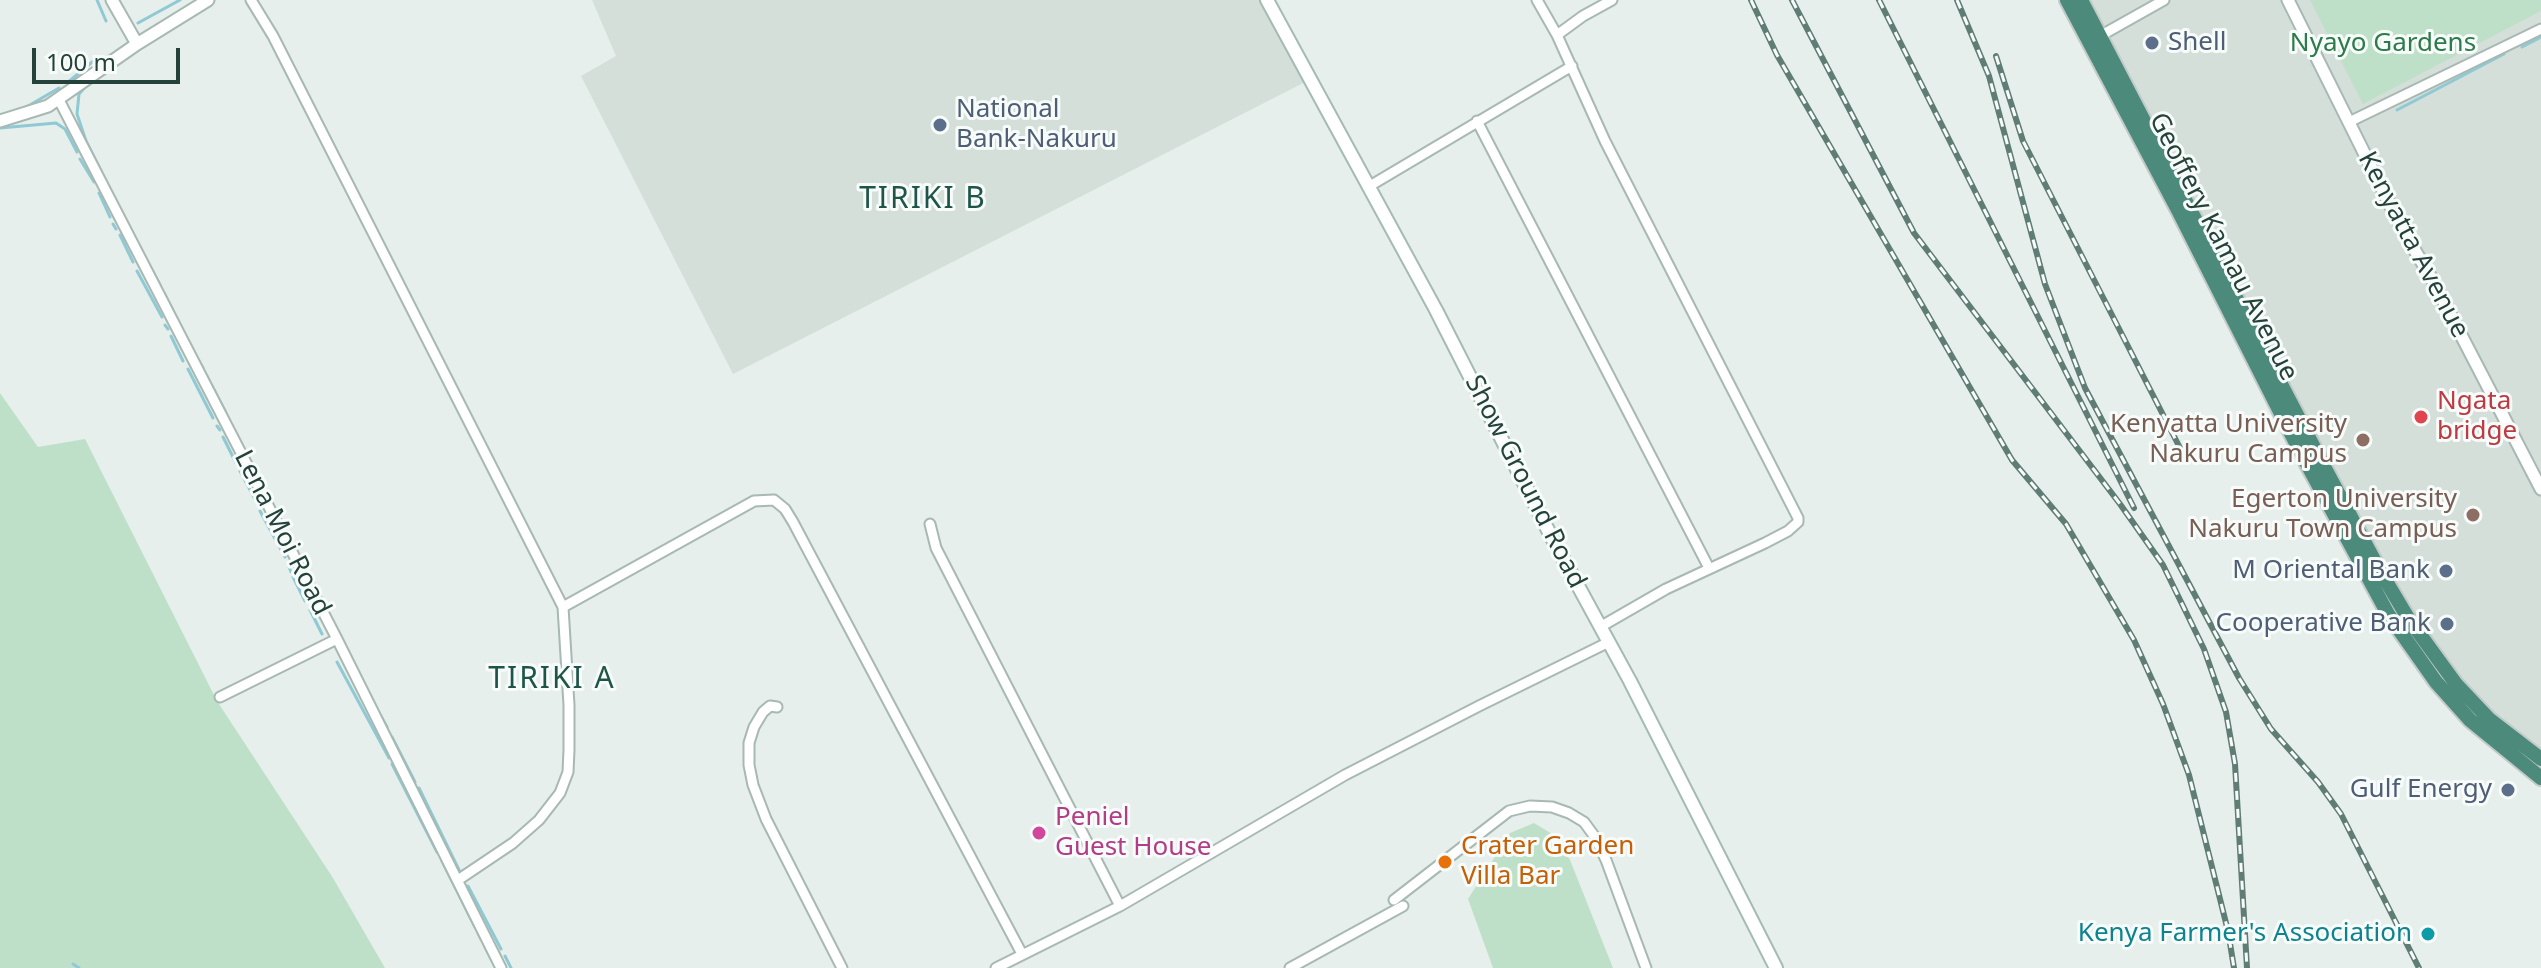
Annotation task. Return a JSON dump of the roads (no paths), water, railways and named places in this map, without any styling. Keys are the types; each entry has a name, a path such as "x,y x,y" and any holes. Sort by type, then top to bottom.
{"highway":[{"name":"Geoffery Kamau Avenue","path":"2067,0 2301,453 2388,614 2436,682 2470,720 2541,778"},
{"name":"Geoffery Kamau Avenue","path":"2081,0 2321,461 2408,618 2456,684 2489,719 2541,759"}],"main road":[{"name":"Show Ground Road","path":"1267,0 1436,310 1776,968"}],"street":[{"path":"112,0 137,44"},
{"path":"0,121 26,115 59,100 137,44 208,0"},
{"path":"251,0 280,50 563,607 569,750 568,772 560,793 539,820 513,843 458,880"},
{"path":"1537,0 1557,35 1605,141 1666,263 1797,514 1798,522 1788,531 1629,608 1600,627"},
{"path":"1557,35 1612,0"},
{"path":"2100,36 2147,4 2164,0"},
{"name":"Kenyatta Avenue","path":"2288,0 2402,229 2432,279 2541,489"},
{"path":"2349,122 2541,29"},
{"path":"1368,187 1572,66"},
{"name":"Lena Moi Road","path":"59,100 337,639 501,968"},
{"path":"1477,121 1709,568"},
{"path":"563,607 754,501 774,500 785,509 793,522 1022,954"},
{"path":"930,524 936,548 1120,906"},
{"path":"220,697 337,639"},
{"path":"996,968 1120,906 1345,775 1609,642"},
{"path":"777,707 770,706 763,712 749,743 753,785 766,819 842,968"},
{"path":"1290,968 1399,903 1509,811 1530,806 1552,807 1569,813 1584,822 1595,837 1646,968"}],"waterway":[{"path":"97,0 106,21"},
{"path":"138,23 180,0"},
{"path":"2522,47 2541,37"},
{"path":"2397,110 2504,54"},
{"path":"67,83 97,58"},
{"path":"87,85 79,94 77,114 101,171"},
{"path":"23,109 59,88"},
{"path":"0,128 56,123 65,129 77,152"},
{"path":"80,159 94,182"},
{"path":"105,179 110,190"},
{"path":"99,193 110,217"},
{"path":"113,224 116,229"},
{"path":"120,235 133,262"},
{"path":"145,257 160,285"},
{"path":"137,271 162,317"},
{"path":"164,293 181,327"},
{"path":"165,325 168,329"},
{"path":"171,336 183,361"},
{"path":"196,356 203,368"},
{"path":"188,369 213,418"},
{"path":"206,375 209,380"},
{"path":"212,386 225,411"},
{"path":"217,426 220,430"},
{"path":"223,437 236,463"},
{"path":"240,471 257,503"},
{"path":"260,511 285,557"},
{"path":"288,564 291,572"},
{"path":"293,577 305,601"},
{"path":"310,610 322,634"},
{"path":"337,662 389,758"},
{"path":"375,706 387,727"},
{"path":"392,737 415,782"},
{"path":"392,764 437,852"},
{"path":"419,788 461,874"},
{"path":"442,861 475,927"},
{"path":"468,886 501,949"},
{"path":"478,933 481,939"},
{"path":"485,947 496,968"},
{"path":"505,956 511,968"},
{"path":"73,964 79,968"}],"railway":[{"path":"1751,0 1777,55 2012,460 2066,524 2134,640 2163,704 2189,775 2228,931 2234,968"},
{"path":"1792,0 1914,233 2163,565 2204,649 2226,712 2235,764 2247,968"},
{"path":"1879,0 2134,508"},
{"path":"1957,0 1989,76 2045,284 2085,388 2239,678 2271,729 2318,782 2341,814 2419,968"},
{"path":"1996,56 2023,141 2180,448"}],"place":[{"name":"Shell","path":"2152,43"},
{"name":"National Bank-Nakuru","path":"940,125"},
{"name":"Ngata bridge","path":"2421,417"},
{"name":"Kenyatta University Nakuru Campus","path":"2363,440"},
{"name":"Egerton University Nakuru Town Campus","path":"2473,515"},
{"name":"M Oriental Bank","path":"2446,571"},
{"name":"Cooperative Bank","path":"2447,624"},
{"name":"Gulf Energy","path":"2508,790"},
{"name":"Peniel Guest House","path":"1039,833"},
{"name":"Crater Garden Villa Bar","path":"1445,862"},
{"name":"Kenya Farmer's Association","path":"2428,934"}],"district":[{"name":"TIRIKI B","path":"923,199"},
{"name":"TIRIKI A","path":"552,679"}],"park label":[{"name":"Nyayo Gardens","path":"2383,44"}]}
